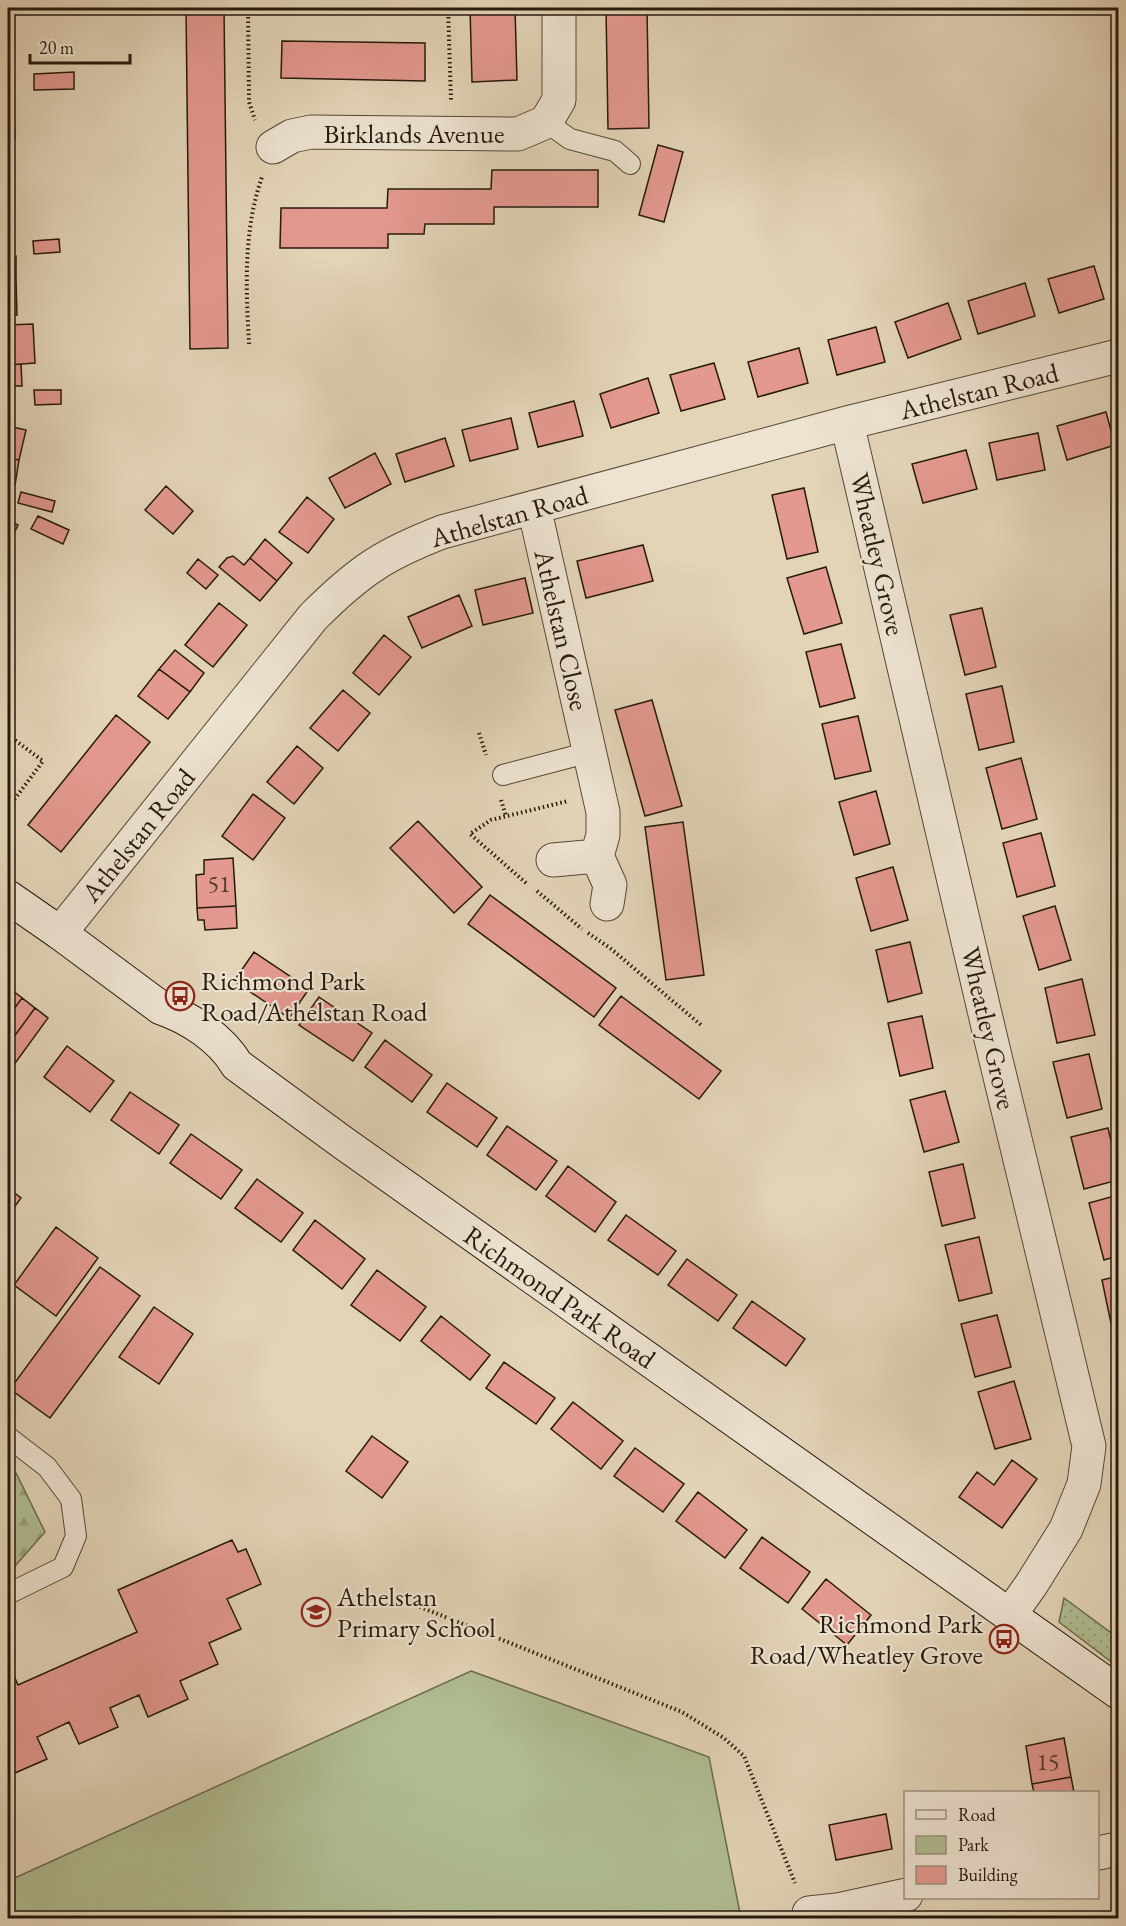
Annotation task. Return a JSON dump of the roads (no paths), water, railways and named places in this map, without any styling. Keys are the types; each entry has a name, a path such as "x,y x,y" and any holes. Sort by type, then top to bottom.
{"street":[{"path":"546,122 559,100 559,8"},
{"name":"Birklands Avenue","path":"273,147 292,136 311,132 518,134 546,122"},
{"name":"Athelstan Road","path":"60,933 313,617 342,588 375,564 408,546 442,532 847,423 1119,356"},
{"name":"Wheatley Grove","path":"847,423 1089,1446 1084,1484 1066,1529 1009,1616"},
{"name":"Athelstan Close","path":"534,507 603,812 603,835 597,856"},
{"path":"553,860 597,856 610,885 607,904"},
{"name":"Richmond Park Road","path":"8,897 161,1008 177,1014 220,1043 237,1065 351,1149 1119,1692"},
{"path":"1099,1853 1119,1849"},
{"path":"804,1902 837,1910 904,1895"}],"lane":[{"path":"546,122 570,139 615,151 630,164"},
{"path":"503,775 590,752"},
{"path":"8,1437 47,1467 71,1499 76,1536 63,1567 8,1594"}],"place":[{"name":"Richmond Park Road/Athelstan Road","path":"180,996"},
{"name":"Athelstan Primary School","path":"316,1612"},
{"name":"Richmond Park Road/Wheatley Grove","path":"1004,1639"}]}
